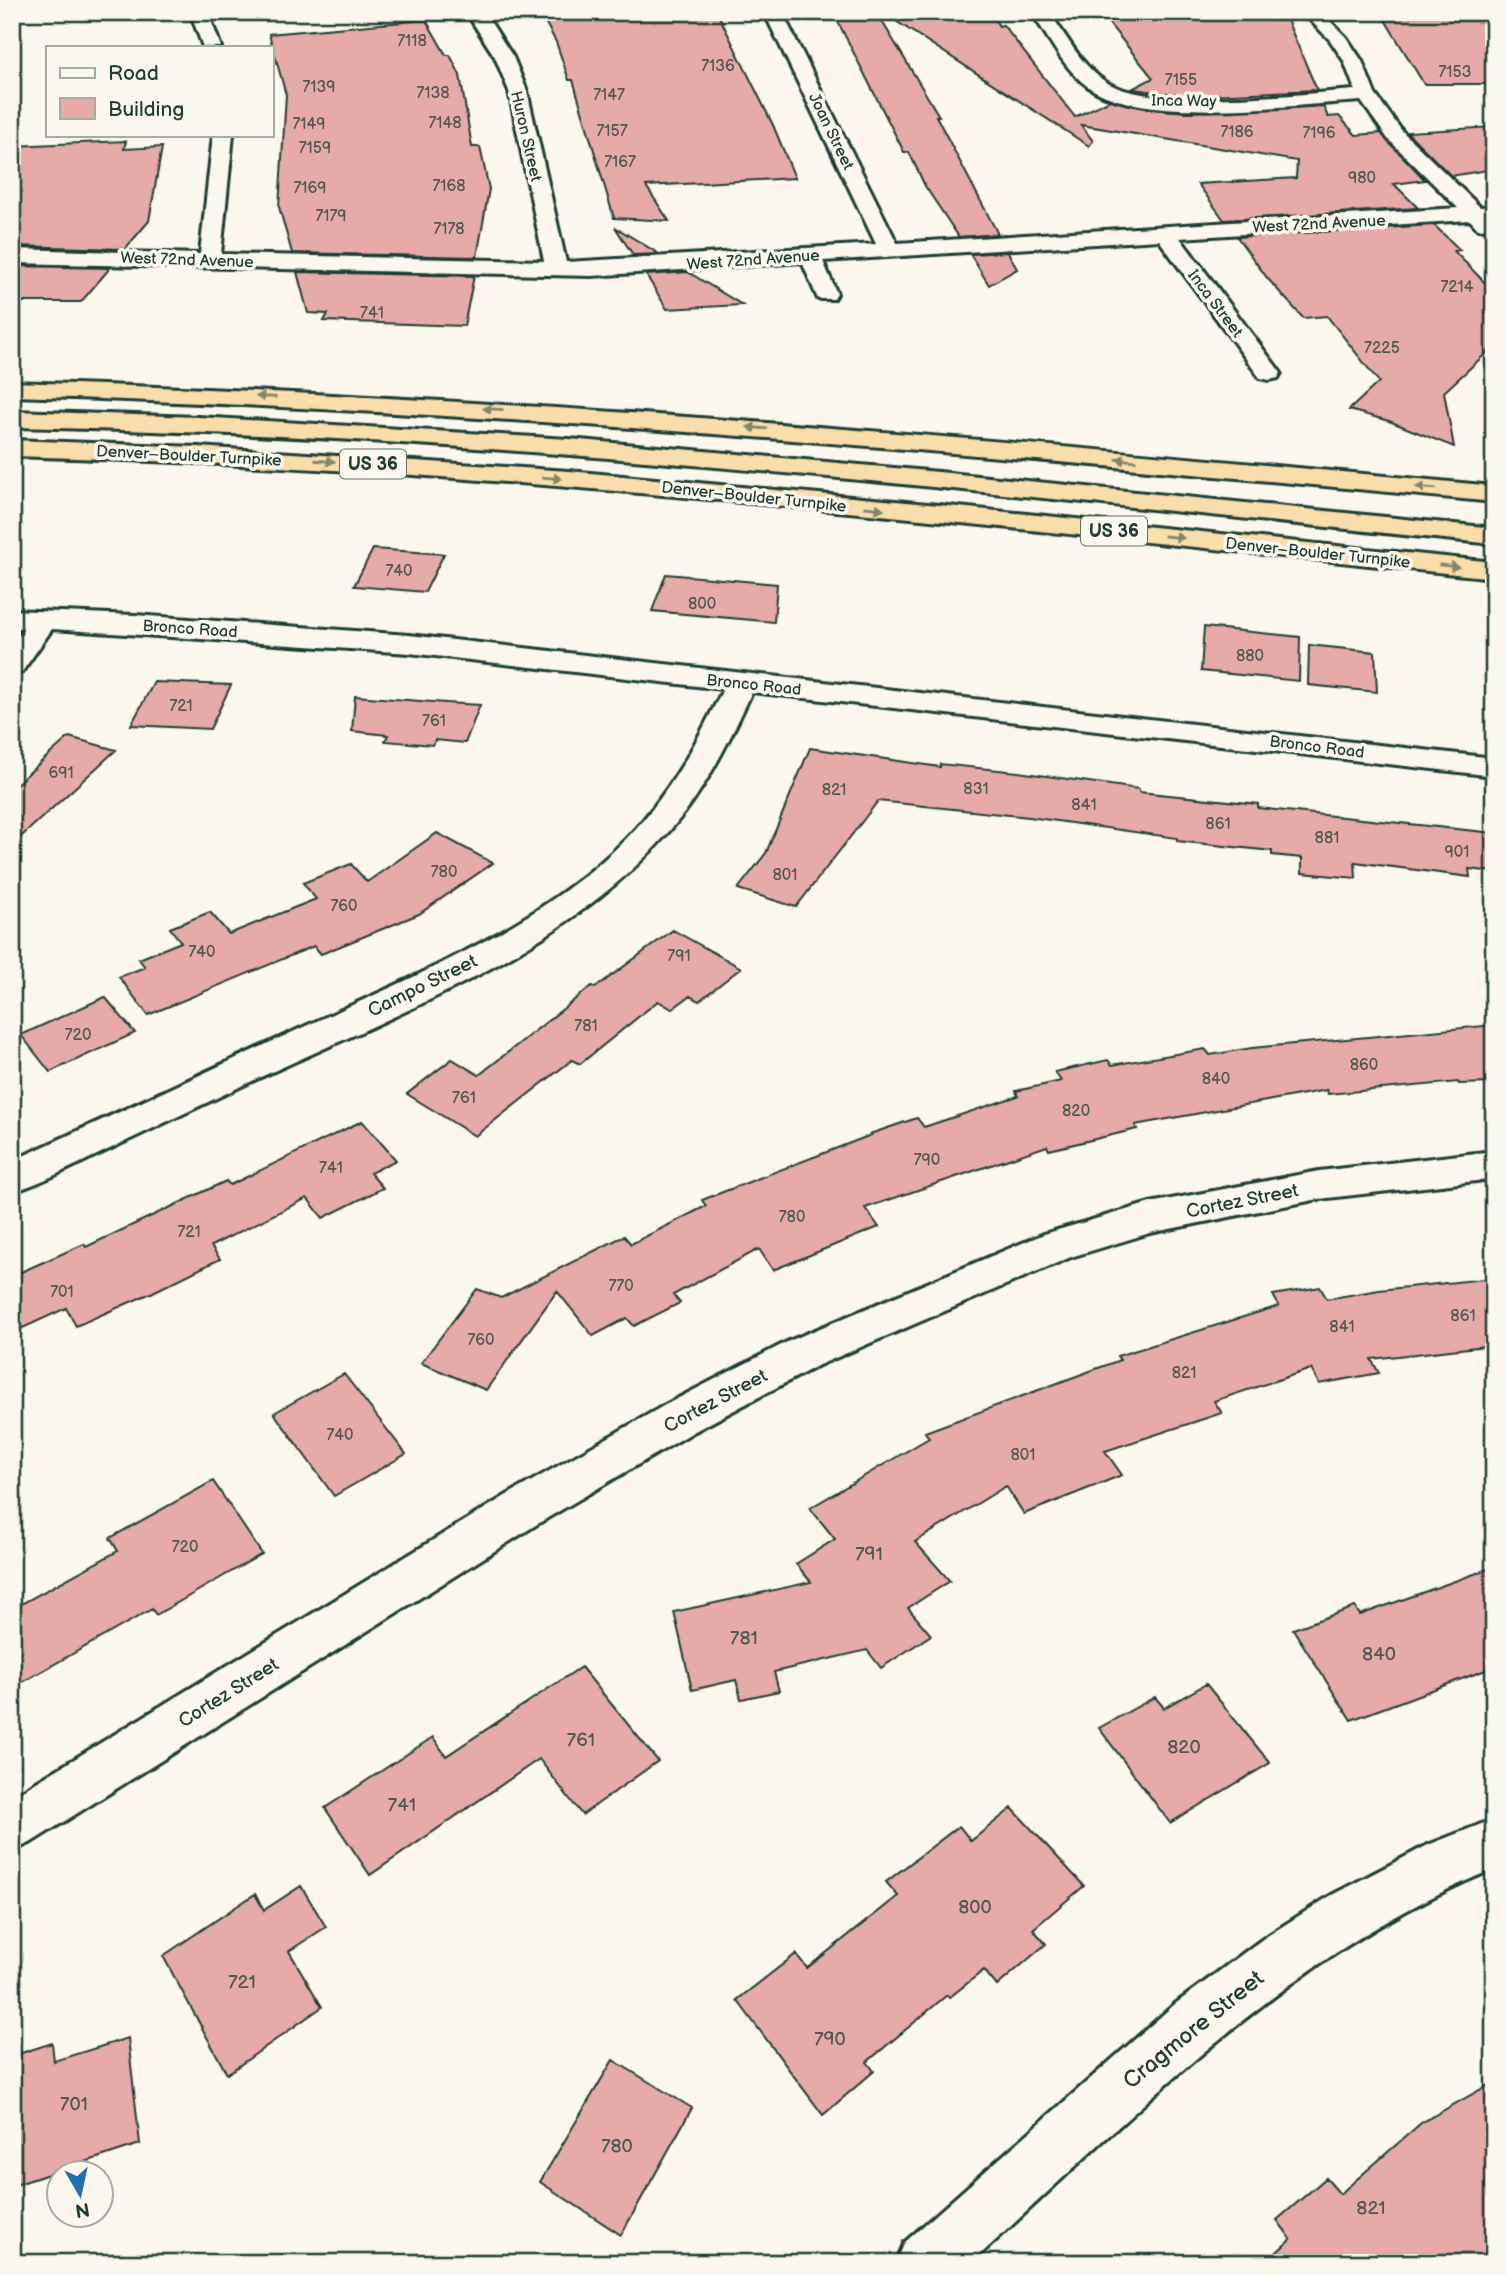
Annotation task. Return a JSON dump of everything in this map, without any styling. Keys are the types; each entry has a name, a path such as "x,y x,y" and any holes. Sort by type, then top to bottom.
{"highway":[{"path":"12,389 301,398 573,414 921,441 1494,494"},
{"path":"12,419 311,430 571,448 1494,536"},
{"name":"Denver–Boulder Turnpike","path":"12,448 295,459 517,475 1494,570"}],"street":[{"path":"199,12 212,46"},
{"name":"Huron Street","path":"475,12 504,57 517,91 557,269"},
{"name":"Joan Street","path":"773,12 890,250"},
{"name":"Inca Way","path":"1040,12 1089,77 1100,86 1121,95 1153,100 1199,102 1366,95"},
{"path":"1311,12 1337,37 1353,61 1366,95 1411,153 1484,213 1494,231"},
{"path":"210,259 223,136"},
{"name":"West 72nd Avenue","path":"12,256 557,269 1484,213"},
{"name":"Inca Street","path":"1164,232 1269,373"},
{"path":"810,255 826,294"},
{"name":"Bronco Road","path":"12,619 409,644 1494,767"},
{"path":"12,666 30,644 43,620"},
{"name":"Campo Street","path":"12,1178 418,988 535,926 593,885 635,847 671,808 705,759 741,682"},
{"name":"Cortez Street","path":"12,1826 523,1509 680,1418 841,1336 1058,1245 1150,1218 1319,1185 1494,1165"},
{"name":"Cragmore Street","path":"926,2263 1194,2023 1272,1965 1349,1915 1446,1863 1494,1844"}],"building":[{"path":"595,12 599,19 718,14 773,125 795,178 646,186 669,221 614,218 573,80 569,80 556,42 542,16"},
{"path":"882,12 990,12 1075,117 1110,100 1151,109 1187,112 1323,106 1328,117 1339,116 1356,135 1381,133 1425,180 1394,184 1418,208 1224,220 1198,184 1296,178 1297,161 1081,125 1093,141 1089,146"},
{"path":"1494,12 1494,84 1424,84 1382,15"},
{"path":"1262,13 1270,21 1287,20 1317,90 1190,96 1132,89 1153,78 1106,20"},
{"path":"880,18 939,116 936,116 998,234 959,237 925,186 909,152 904,152 837,20"},
{"path":"426,20 460,75 472,147 480,147 489,189 477,257 292,253 279,207 286,95 269,34"},
{"path":"1494,127 1494,169 1451,176 1407,132"},
{"path":"126,141 124,149 162,147 149,221 125,249 12,246 12,146"},
{"path":"1434,225 1460,250 1454,251 1494,292 1494,346 1444,392 1454,447 1389,421 1349,410 1379,382 1327,316 1303,318 1268,279 1237,237"},
{"path":"615,227 659,254 633,255"},
{"path":"1008,252 1017,269 989,285 970,254"},
{"path":"12,266 110,268 81,302 12,302"},
{"path":"297,272 474,276 464,326 324,321 328,314 308,313"},
{"path":"688,272 742,305 667,309 646,275"},
{"path":"373,549 444,554 425,592 354,586"},
{"path":"666,574 777,584 774,622 652,611"},
{"path":"1204,627 1300,637 1299,681 1201,671"},
{"path":"1309,645 1375,652 1377,692 1308,685"},
{"path":"154,682 231,685 210,729 131,725"},
{"path":"355,696 480,705 465,743 435,740 433,745 385,741 388,735 352,731"},
{"path":"69,737 116,750 12,845 12,788"},
{"path":"810,748 940,767 940,764 1018,772 1139,789 1139,792 1258,804 1258,808 1494,833 1494,872 1469,869 1470,877 1355,862 1356,878 1302,873 1302,858 1272,855 1272,851 1177,841 1177,838 1029,817 878,801 796,907 738,889 766,853"},
{"path":"437,833 493,863 419,914 321,954 314,946 148,1015 119,977 145,967 139,959 181,942 170,928 210,912 229,934 316,899 303,883 351,864 367,882"},
{"path":"673,930 741,968 699,1001 690,996 672,1009 658,1001 580,1064 572,1060 475,1136 407,1094 452,1059 479,1075 592,986 595,988"},
{"path":"105,997 135,1033 50,1072 21,1035"},
{"path":"1494,1025 1494,1083 1458,1082 1328,1094 1327,1090 1135,1125 1137,1129 1049,1150 1047,1146 865,1208 879,1227 773,1270 759,1249 673,1295 680,1303 634,1326 627,1318 593,1336 557,1291 486,1390 421,1363 477,1289 501,1298 624,1236 631,1244 706,1206 702,1200 917,1118 924,1127 1018,1096 1016,1091 1061,1081 1055,1072 1108,1060 1112,1065 1205,1049 1210,1055 1252,1048"},
{"path":"362,1121 396,1160 370,1173 383,1188 323,1218 307,1198 211,1246 220,1259 151,1293 76,1326 66,1308 12,1333 12,1276 84,1244 86,1247 226,1181 230,1185"},
{"path":"1494,1278 1494,1345 1371,1359 1379,1373 1319,1384 1311,1369 1214,1401 1222,1413 1105,1451 1122,1475 1024,1514 1006,1486 915,1542 950,1581 908,1608 931,1635 881,1668 867,1650 774,1672 779,1691 741,1699 736,1680 692,1690 674,1612 811,1582 796,1564 835,1539 810,1508 929,1438 925,1432 1120,1360 1117,1356 1279,1306 1273,1295 1320,1287 1327,1299 1379,1290"},
{"path":"344,1374 406,1454 334,1496 274,1413"},
{"path":"213,1481 262,1554 156,1615 152,1609 12,1688 12,1609 118,1551 110,1538"},
{"path":"1494,1567 1494,1667 1351,1720 1293,1629 1355,1607 1360,1615"},
{"path":"581,1667 658,1761 582,1815 539,1759 370,1875 325,1808 433,1737 446,1756"},
{"path":"1206,1684 1270,1763 1170,1823 1099,1728 1155,1697 1164,1708"},
{"path":"1012,1808 1084,1886 1033,1929 1046,1944 997,1986 984,1970 950,1997 947,1995 867,2062 874,2071 823,2115 737,2000 796,1954 807,1968 898,1896 886,1882 959,1826 971,1841"},
{"path":"301,1886 326,1927 289,1951 322,2007 227,2074 163,1956 255,1894 264,1910"},
{"path":"128,2038 140,2144 91,2160 46,2160 46,2175 12,2186 12,2056 52,2043 54,2061"},
{"path":"613,2060 692,2108 621,2235 540,2182"},
{"path":"1494,2082 1494,2263 1265,2263 1291,2239 1277,2220 1326,2178 1340,2194 1421,2123"}]}
